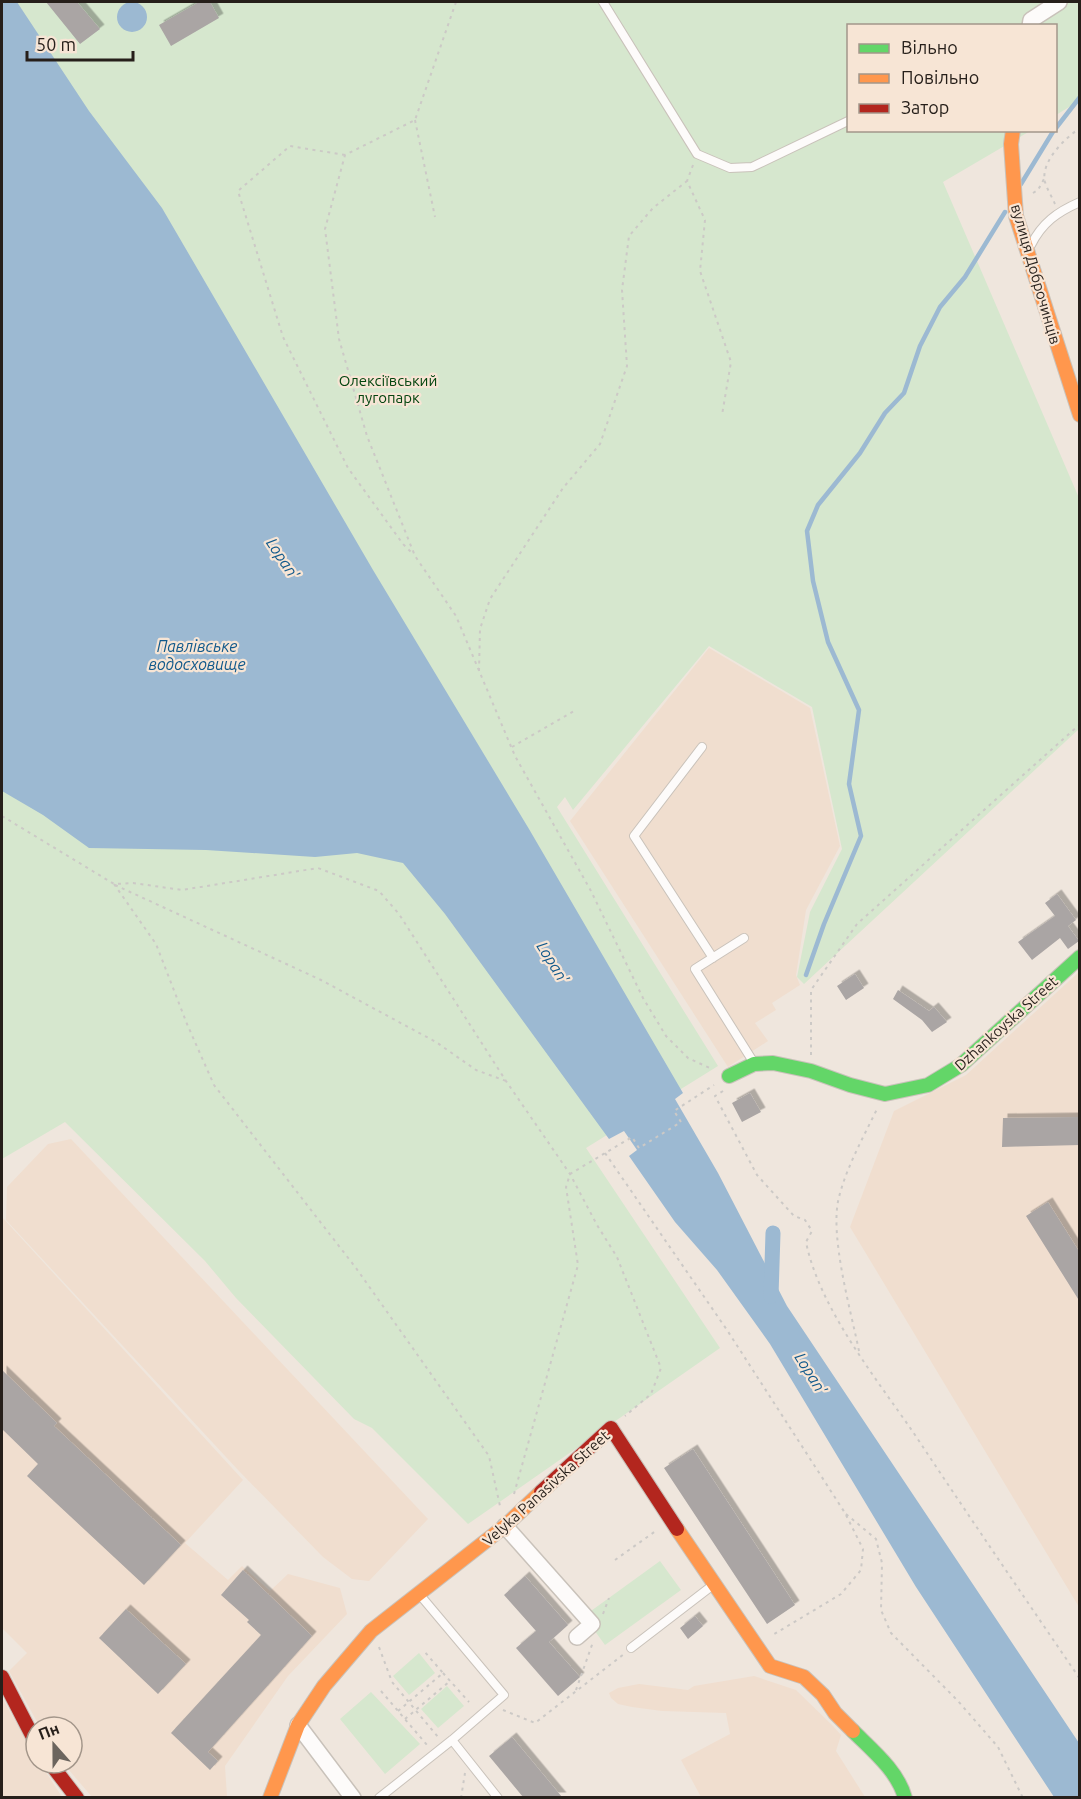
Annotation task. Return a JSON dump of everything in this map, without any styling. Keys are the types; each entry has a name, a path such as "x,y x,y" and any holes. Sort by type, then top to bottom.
{"street":[{"path":"1028,24 1059,2"},
{"name":"вулиця Доброчинців","path":"1013,132 1011,144 1016,216 1077,396 1080,415"},
{"name":"Dzhankoyska Street","path":"754,1064 773,1063 811,1071 885,1094 928,1084 961,1065 1080,957"},
{"path":"729,1076 754,1064"},
{"name":"Velyka Panasivska Street","path":"270,1797 298,1725 324,1686 373,1630 505,1526 611,1428 742,1629 770,1666 804,1677 823,1695 836,1713 885,1764 903,1790 905,1797"},
{"path":"505,1526 592,1624 577,1636"},
{"path":"2,1677 24,1720"},
{"path":"298,1725 353,1797"},
{"path":"60,1775 77,1797"}],"lane":[{"path":"603,2 697,154 730,168 752,167 847,122"},
{"path":"1027,251 1048,220 1058,212 1080,202"},
{"path":"702,747 634,836 713,958"},
{"path":"744,938 695,969 754,1064"},
{"path":"631,1648 714,1585"},
{"path":"379,1797 449,1743 504,1695 420,1594"},
{"path":"449,1743 466,1758 498,1797"}],"path":[{"path":"435,217 415,120 456,2"},
{"path":"415,120 345,155 290,146 238,191 283,337 348,468 403,544 415,556 456,616 512,747 591,891 643,998 666,1036 688,1058 729,1076 734,1083 715,1096 757,1175 794,1216 805,1221 812,1231 806,1242 809,1260 820,1289 859,1354 1080,1679"},
{"path":"1058,212 1044,179 1049,159 1068,136 1080,128"},
{"path":"479,672 480,629 490,599 563,488 600,444 627,366 622,290 629,236 653,208 687,181 697,154"},
{"path":"345,155 325,229 339,339 367,436 415,556"},
{"path":"687,181 705,220 700,271 731,362 722,415"},
{"path":"512,747 574,711"},
{"path":"811,1071 811,990 857,924 1080,724"},
{"path":"2,816 114,884 321,980 436,1042 476,1070 506,1081"},
{"path":"114,884 133,883 182,890 318,868 379,891 399,914 506,1081 570,1174 597,1226 617,1257 661,1368 651,1394 611,1428"},
{"path":"114,884 156,944 214,1085 356,1268 489,1456 505,1526"},
{"path":"511,1504 578,1265 566,1187 570,1174 632,1137 639,1148 681,1122 674,1111 706,1090"},
{"path":"859,1354 836,1225 838,1200 848,1169 885,1094"},
{"path":"605,1153 727,1330 845,1513 863,1549 861,1570 841,1594 772,1636 753,1641"},
{"path":"845,1513 876,1539 882,1563 881,1610 891,1633 958,1701 998,1747 1023,1797"},
{"path":"615,1560 671,1519"},
{"path":"373,1630 392,1682 449,1743"},
{"path":"492,1706 535,1723 631,1648"},
{"path":"424,1651 469,1702"},
{"path":"398,1711 443,1673"},
{"path":"405,1719 450,1681"},
{"path":"381,1691 434,1754"},
{"path":"461,1797 466,1758"}],"shaded area":[{"path":"709,648 810,708 840,846 806,910 796,975 800,985 772,1003 776,1010 755,1023 768,1041 728,1067 570,821"},
{"path":"1079,972 1079,1607 850,1227 894,1111 966,1075"},
{"path":"71,1139 428,1519 369,1581 352,1579 323,1557 239,1471 6,1220 7,1187 48,1144"},
{"path":"2,1217 243,1480 185,1543 228,1580 242,1566 270,1591 288,1574 340,1588 347,1614 288,1676 225,1766 227,1797 92,1797 73,1775 84,1775 84,1715 33,1715 9,1671 27,1653 2,1628"},
{"path":"754,1676 796,1690 833,1726 841,1735 836,1751 865,1797 701,1797 681,1760 730,1734 726,1713 662,1711 632,1707 618,1704 609,1693 618,1688 639,1684 688,1690 694,1686"},
{"path":"2,1698 24,1736 24,1775 48,1775 62,1797 2,1797"}],"green space":[{"name":"Олексіївський лугопарк","path":"2,2 1079,2 1079,101 1057,114 1057,24 847,24 847,132 1028,132 943,182 1079,498 1079,729 804,984 797,977 810,912 842,849 812,707 709,646 573,810 565,797 557,807 718,1066 586,1148 720,1348 468,1524 372,1428 354,1419 236,1298 205,1261 65,1122 2,1159"},
{"path":"660,1561 681,1590 605,1645 584,1616"},
{"path":"419,1653 435,1673 409,1695 393,1676"},
{"path":"447,1686 464,1706 438,1728 421,1709"},
{"path":"371,1692 420,1744 385,1774 340,1719"}],"water":[{"name":"Павлівське водосховище","path":"2,2 17,2 89,111 162,208 373,570 529,829 683,1093 675,1099 718,1173 787,1306 1079,1743 1079,1797 1054,1797 916,1587 770,1344 717,1270 675,1222 629,1156 637,1150 624,1131 609,1139 445,914 403,863 357,853 315,857 206,850 89,848 43,815 2,791"},
{"path":"132,2 143,6 147,17 143,28 132,32 121,28 117,17 121,6"}],"building":[{"path":"46,2 77,2 100,29 80,44"},
{"path":"199,2 210,2 219,18 171,46 159,25"},
{"path":"1057,894 1076,920 1068,926 1079,941 1068,949 1060,938 1032,960 1018,942 1055,916 1045,903"},
{"path":"855,974 864,988 846,1000 837,986"},
{"path":"898,990 929,1011 934,1007 947,1022 932,1032 922,1020 893,999"},
{"path":"750,1093 761,1112 742,1122 732,1103"},
{"path":"1080,1117 1080,1145 1002,1147 1003,1118"},
{"path":"1048,1202 1080,1253 1080,1302 1026,1216"},
{"path":"2,1370 57,1423 54,1426 181,1545 144,1585 27,1476 38,1464 2,1429"},
{"path":"693,1449 795,1605 767,1624 664,1468"},
{"path":"243,1570 312,1636 208,1752 218,1761 210,1770 171,1733 261,1635 247,1622 249,1620 221,1595"},
{"path":"525,1576 568,1625 549,1642 580,1677 558,1696 516,1648 536,1631 504,1595"},
{"path":"126,1609 186,1664 158,1694 99,1638"},
{"path":"695,1616 703,1626 688,1639 680,1628"},
{"path":"512,1737 562,1797 523,1797 489,1756"}],"waterway":[{"path":"1057,127 1080,97"},
{"path":"1021,184 1053,132"},
{"path":"806,975 824,924 861,836 849,784 859,710 828,642 813,581 807,531 818,505 860,453 885,413 904,393 920,346 940,307 965,277 1005,212"},
{"path":"771,1296 773,1233"}],"traffic: fast":[{"path":"729,1076 754,1064 773,1063 811,1071 885,1094 928,1085 961,1065 1080,957"},
{"path":"853,1731 876,1753 897,1779 905,1798"}],"traffic: slow":[{"path":"1013,132 1011,144 1016,216 1080,415"},
{"path":"270,1798 298,1725 324,1686 371,1631 505,1526 541,1492"},
{"path":"677,1529 770,1666 804,1677 823,1695 835,1713 853,1731"}],"traffic: jam":[{"path":"541,1492 611,1428 677,1529"},
{"path":"2,1677 24,1720"},
{"path":"59,1775 77,1798"}],"water label":[{"name":"Lopan'","path":"283,558"},
{"name":"Lopan'","path":"553,962"},
{"name":"Lopan'","path":"811,1373"}]}
